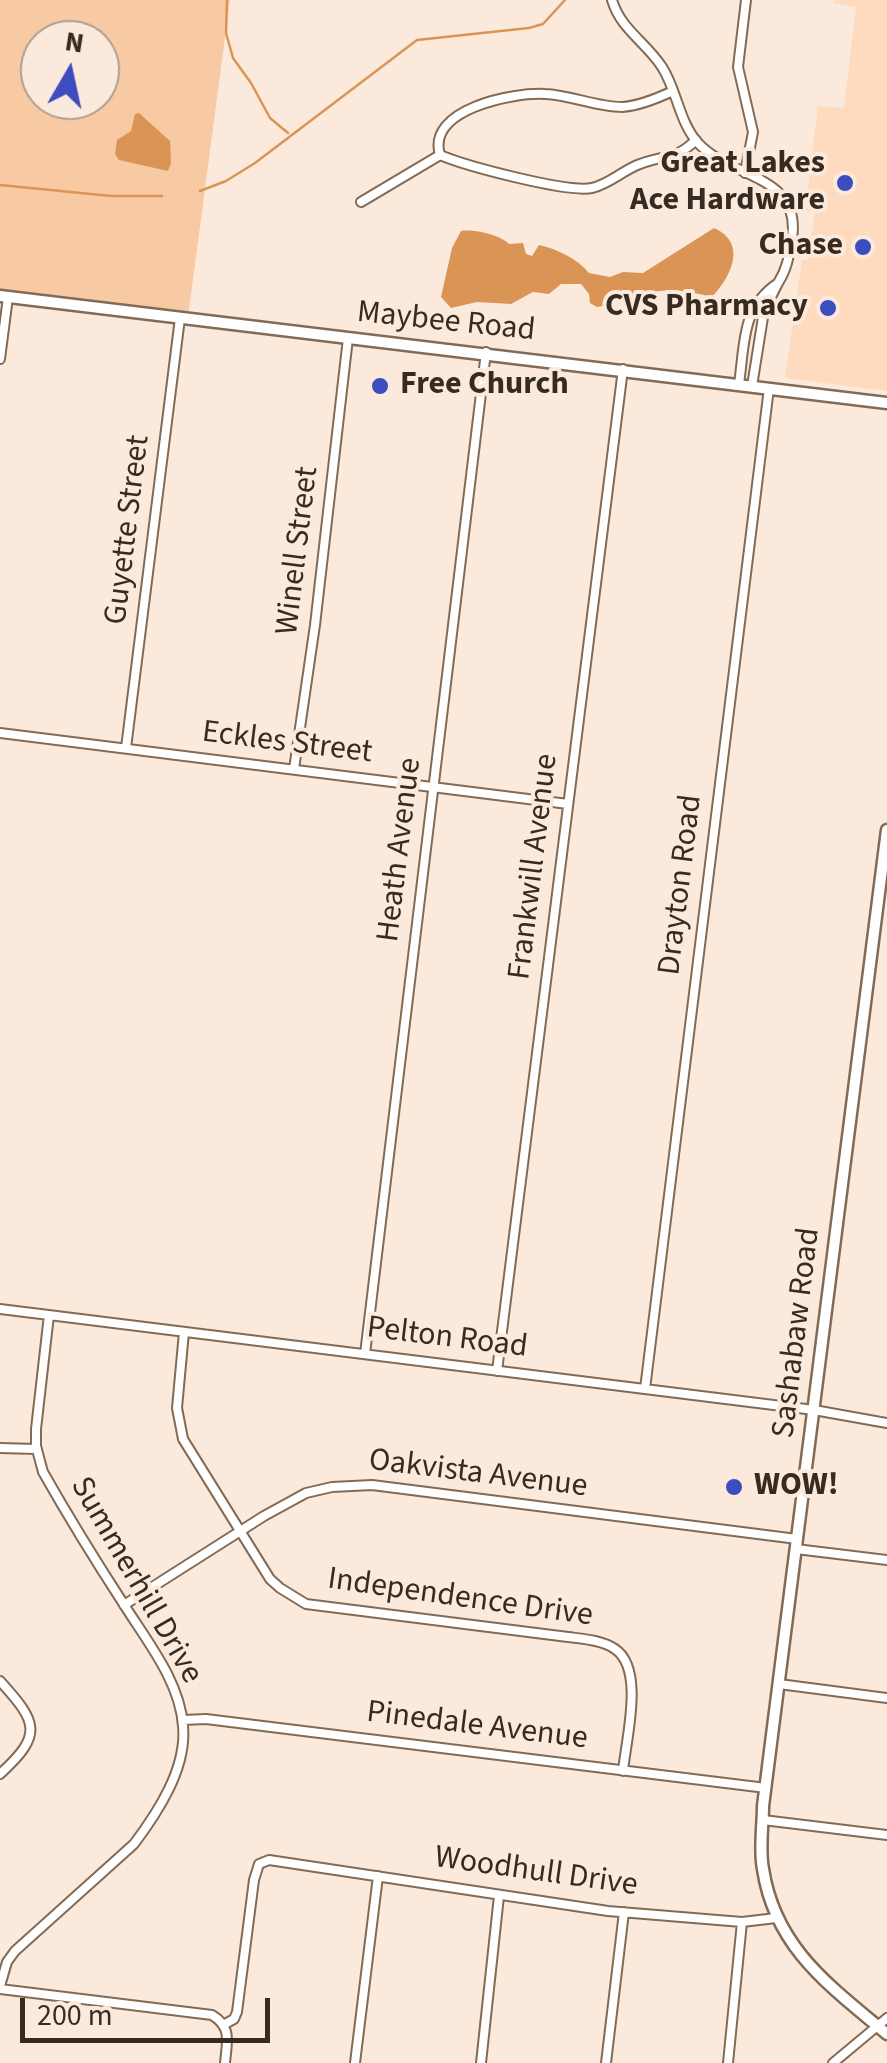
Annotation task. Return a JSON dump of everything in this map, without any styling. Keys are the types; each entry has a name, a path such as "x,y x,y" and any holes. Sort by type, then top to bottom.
{"street":[{"path":"612,0 621,22 652,53 696,140 729,166 776,189 786,200 791,215 789,256 761,324 752,386"},
{"path":"745,173 753,132 738,67 746,0"},
{"path":"440,154 438,138 445,124 468,110 500,100 546,94 622,107 673,91"},
{"path":"361,202 440,154 536,181 584,189 597,187 640,164 679,155 696,140"},
{"path":"739,384 748,321 755,301 778,283"},
{"path":"0,359 4,297"},
{"name":"Maybee Road","path":"4,297 887,402"},
{"name":"Guyette Street","path":"126,748 180,318"},
{"path":"748,321 761,324"},
{"name":"Winell Street","path":"294,770 348,338"},
{"name":"Heath Avenue","path":"365,1354 486,352"},
{"name":"Frankwill Avenue","path":"497,1371 624,370"},
{"name":"Drayton Road","path":"645,1389 769,388"},
{"name":"Eckles Street","path":"0,732 568,804"},
{"name":"Sashabaw Road","path":"887,830 766,1788 762,1867 776,1918 811,1969 882,2022 887,2034"},
{"name":"Pelton Road","path":"0,1310 814,1410 887,1423"},
{"name":"Summerhill Drive","path":"0,1988 7,1962 15,1951 134,1844 150,1823 166,1795 180,1756 183,1720 174,1686 43,1472 36,1449 49,1315"},
{"name":"Independence Drive","path":"184,1332 179,1426 194,1458 270,1578 306,1604 568,1637 611,1646 632,1672 623,1771"},
{"path":"0,1448 36,1449"},
{"name":"Oakvista Avenue","path":"124,1605 306,1493 353,1485 797,1544 887,1560"},
{"path":"0,1681 26,1709 30,1731 28,1745 0,1774"},
{"path":"779,1684 887,1698"},
{"name":"Pinedale Avenue","path":"183,1720 206,1719 766,1788"},
{"path":"763,1820 887,1834"},
{"name":"Woodhull Drive","path":"225,2024 237,2012 254,1880 260,1864 268,1860 624,1912 742,1922 776,1918"},
{"path":"356,2063 378,1876"},
{"path":"481,2063 500,1896"},
{"path":"606,2063 624,1912"},
{"path":"728,2063 742,1922"},
{"path":"0,1988 212,2014 225,2024 226,2063"},
{"path":"834,2063 882,2022"}],"shaded area":[{"path":"0,0 230,0 188,317 0,294"},
{"path":"887,0 887,391 785,378 802,260 808,260 815,212 805,211 818,106 844,108 856,7 834,3"},
{"path":"139,113 170,141 168,171 119,160 115,154 117,140 131,131 135,114"},
{"path":"714,228 731,242 733,261 712,297 660,291 631,299 614,291 614,304 597,307 590,303 581,284 561,284 549,294 533,292 511,304 477,302 451,308 441,297 452,248 461,231 487,233 509,244 523,243 526,254 532,256 539,245 546,247 573,259 589,273 610,277 623,272 643,273"}],"waterway":[{"path":"227,0 226,33 233,58 270,118 288,133"},
{"path":"200,191 255,163 417,40 529,28 543,24 565,0"},
{"path":"0,185 111,196 162,196"}],"place":[{"name":"Great Lakes Ace Hardware","path":"845,183"},
{"name":"Chase","path":"863,247"},
{"name":"CVS Pharmacy","path":"828,308"},
{"name":"Free Church","path":"380,386"},
{"name":"WOW!","path":"734,1487"}]}
